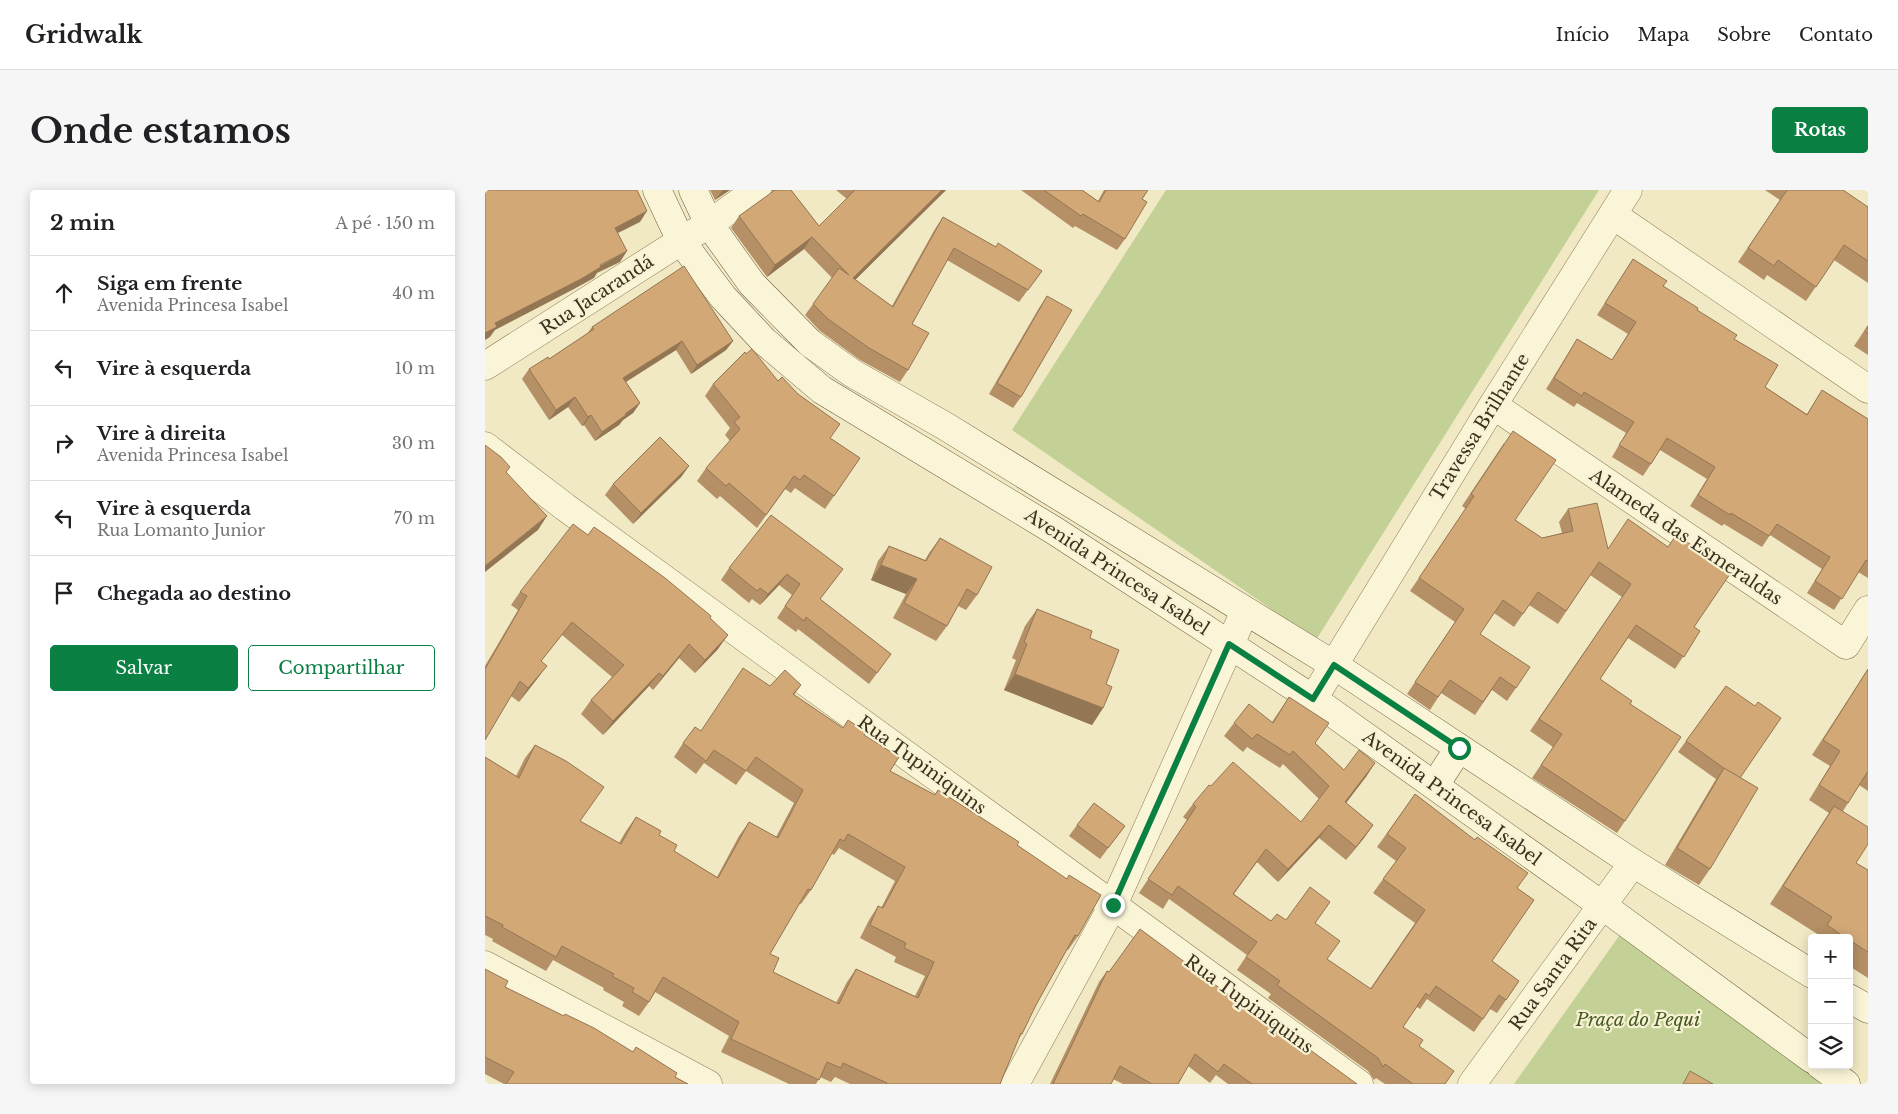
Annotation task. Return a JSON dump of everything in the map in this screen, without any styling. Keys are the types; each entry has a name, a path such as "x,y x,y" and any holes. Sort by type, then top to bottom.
{"street":[{"name":"Avenida Princesa Isabel","path":"657,190 681,241 723,297 764,342 822,390 1055,531 1313,699 1603,906 1808,1056"},
{"name":"Avenida Princesa Isabel","path":"693,190 709,224 752,284 810,342 851,373 945,426 1334,665 1633,863 1808,972"},
{"name":"Rua Jacarandá","path":"485,366 709,224 757,190"},
{"name":"Travessa Brilhante","path":"1313,699 1493,405 1628,190"},
{"path":"1613,215 1868,389"},
{"name":"Alameda das Esmeraldas","path":"1493,405 1846,645 1868,610"},
{"name":"Rua Tupiniquins","path":"485,446 565,507 1359,1084"},
{"path":"1015,1084 1113,905 1245,611"},
{"path":"1435,785 1459,748"},
{"name":"Rua Santa Rita","path":"1472,1084 1633,863"},
{"path":"485,965 708,1084"},
{"path":"1853,1001 1868,1010"},
{"path":"1825,1069 1846,1084"}],"green space":[{"path":"1166,190 1599,190 1316,640 1012,430"},
{"name":"Praça do Pequi","path":"1624,929 1808,1065 1808,1069 1814,1069 1834,1084 1514,1084"}],"building":[{"path":"485,190 637,190 647,211 615,228 627,251 600,265 601,267 581,279 495,323 497,327 485,333"},
{"path":"775,190 791,190 819,226 855,190 942,190 853,278 893,307 943,217 996,247 998,243 1042,271 1028,290 954,248 912,324 929,333 908,370 869,348 828,319 813,304 839,268 849,275 812,237 775,265 739,216"},
{"path":"1044,190 1082,190 1099,202 1106,190 1148,190 1142,199 1147,202 1125,239 1083,214 1081,216"},
{"path":"1787,190 1843,190 1868,207 1868,261 1844,245 1816,287 1778,260 1774,266 1748,248"},
{"path":"1633,259 1667,281 1663,286 1737,335 1734,339 1778,365 1765,387 1807,415 1822,390 1868,419 1868,562 1866,560 1842,599 1815,581 1830,557 1777,524 1769,536 1698,495 1715,467 1667,438 1651,464 1619,445 1634,422 1584,392 1582,396 1554,378 1577,339 1612,360 1636,322 1605,303"},
{"path":"684,266 733,341 697,365 682,341 623,378 640,403 602,432 591,415 588,417 575,397 556,410 529,369 548,357 549,359 594,329 592,327"},
{"path":"1047,296 1072,310 1021,397 997,383"},
{"path":"752,349 778,381 782,377 798,394 840,424 830,438 860,458 834,496 804,475 800,480 794,476 766,515 729,483 726,486 706,468 740,429 734,422 740,417 713,384 745,352 746,354"},
{"path":"1513,431 1556,460 1515,520 1542,538 1573,531 1568,509 1597,503 1608,549 1628,519 1668,547 1676,535 1707,555 1705,557 1730,574 1694,627 1700,631 1684,657 1636,625 1600,679 1632,701 1630,704 1681,737 1625,821 1541,765 1562,734 1539,719 1631,584 1599,562 1566,611 1538,592 1523,614 1503,600 1480,634 1530,667 1516,688 1500,677 1483,702 1450,680 1438,697 1415,682 1464,609 1419,578 1474,496 1471,494"},
{"path":"660,437 689,466 641,513 613,484"},
{"path":"485,445 501,457 510,467 506,472 547,516 485,566"},
{"path":"771,515 843,569 820,599 891,654 877,673 806,617 804,621 785,606 800,584 787,574 768,594 760,588 757,591 729,568"},
{"path":"573,524 588,535 594,527 610,538 665,578 711,616 710,618 728,635 705,660 689,644 663,676 659,673 613,721 591,700 624,665 572,622 541,661 547,666 528,688 520,681 485,740 485,669 527,596 520,592"},
{"path":"940,538 992,567 977,595 967,589 947,626 904,603 917,579 881,565 889,546 926,561"},
{"path":"1037,609 1092,631 1090,638 1119,650 1106,684 1112,687 1103,708 1015,674 1027,644 1024,642"},
{"path":"743,668 770,686 785,670 801,685 793,694 843,728 848,720 866,732 864,735 899,757 890,771 935,795 938,790 1019,842 1017,845 1067,879 1069,875 1101,895 1078,936 1075,935 1021,1033 1000,1084 886,1084 843,1063 841,1068 827,1062 819,1080 731,1039 739,1022 663,977 649,1002 632,992 634,988 612,976 614,974 562,946 556,957 485,916 485,757 519,778 535,745 566,761 604,787 580,821 621,844 636,817 661,831 659,835 677,845 674,851 718,878 749,822 778,838 803,790 756,757 746,771 714,750 706,761 683,743 695,727 701,731","holes":["848,834 905,867 883,908 878,906 870,925 906,943 904,948 934,962 918,998 856,969 839,1004 773,972 779,958 770,954 808,889 811,890 840,839 844,841"]},
{"path":"1868,669 1868,771 1848,803 1819,785 1840,751 1823,740"},
{"path":"1726,686 1755,706 1758,702 1781,718 1740,778 1686,741"},
{"path":"1289,697 1329,723 1315,743 1344,770 1359,750 1375,763 1345,802 1373,825 1356,847 1329,825 1288,869 1266,849 1233,894 1271,921 1277,914 1286,920 1310,887 1330,902 1315,923 1340,941 1327,959 1371,989 1425,910 1383,879 1406,848 1387,834 1415,794 1475,840 1477,837 1528,873 1517,888 1534,900 1492,961 1519,981 1506,1000 1499,995 1483,1019 1436,986 1429,996 1426,993 1403,1027 1423,1040 1419,1046 1454,1071 1445,1084 1413,1084 1385,1064 1383,1067 1378,1058 1277,985 1280,981 1246,957 1257,942 1178,886 1172,895 1148,879 1196,807 1193,804 1209,785 1211,786 1233,762 1301,822 1329,786 1293,751 1290,755 1257,734 1252,739 1234,723 1249,704 1273,723"},
{"path":"1724,768 1758,788 1710,869 1677,848"},
{"path":"1094,803 1125,826 1108,848 1077,825"},
{"path":"1834,806 1868,827 1868,844 1856,863 1868,870 1868,952 1853,943 1853,934 1840,934 1827,925 1832,917 1783,886"},
{"path":"1140,929 1256,1015 1258,1012 1357,1084 1252,1084 1224,1064 1218,1072 1195,1054 1178,1084 1152,1084 1120,1066 1111,1084 1053,1084 1107,971 1109,972"},
{"path":"485,969 508,981 505,987 564,1016 565,1014 594,1028 633,1052 636,1047 677,1073 675,1077 688,1084 506,1084 514,1072 485,1057"},
{"path":"1690,1071 1713,1084 1683,1084"}],"route":[{"path":"1113,905 1229,644 1313,699 1334,665 1459,748"}]}
